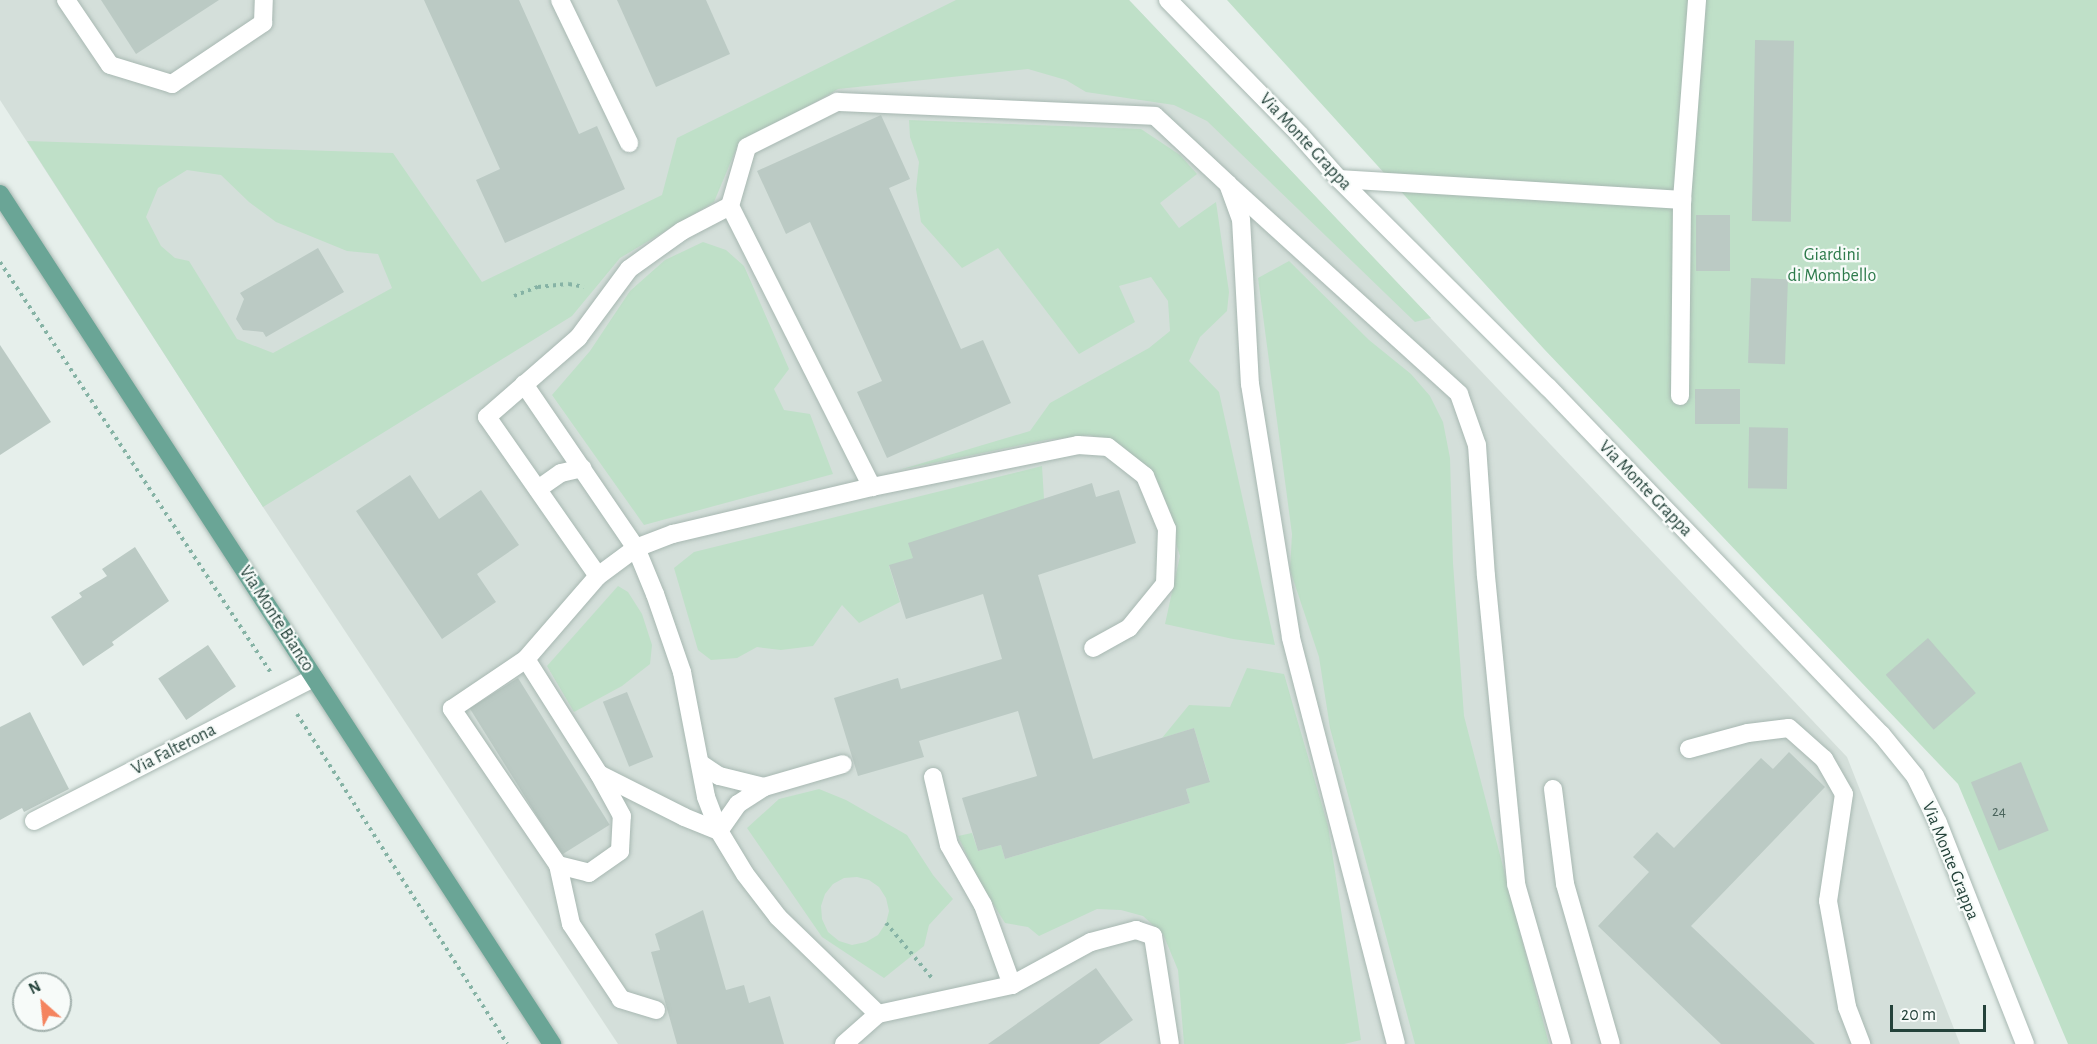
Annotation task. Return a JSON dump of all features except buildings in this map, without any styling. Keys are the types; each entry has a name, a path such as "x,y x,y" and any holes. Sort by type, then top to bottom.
{"main road":[{"name":"Via Monte Bianco","path":"0,194 552,1044"}],"street":[{"path":"66,0 110,65 172,84 263,23 264,0"},
{"path":"560,0 629,143"},
{"name":"Via Monte Grappa","path":"1167,0 1300,135 1339,179 1548,387 1881,734 1915,776 1938,823 2025,1044"},
{"path":"1680,396 1682,200 1697,0"},
{"path":"872,487 730,206 747,147 837,102 1155,116 1459,394 1477,445 1486,576 1516,884 1562,1044"},
{"path":"1339,179 1682,200"},
{"path":"1228,184 1241,219 1250,384 1291,638 1396,1044"},
{"path":"598,576 487,417 578,338 629,269 682,231 730,206"},
{"path":"524,384 636,548 656,594 682,672 706,797 719,831 745,874 778,916 878,1014"},
{"path":"656,1010 621,999 571,924 558,865 452,709 526,659 598,576 636,548 673,534 872,487 1078,445 1108,447 1145,476 1167,529 1165,584 1129,628 1093,648"},
{"path":"538,489 561,473 582,468"},
{"path":"526,659 599,774 622,816 620,851 589,873 558,865"},
{"name":"Via Falterona","path":"34,821 314,678"},
{"path":"1689,749 1748,733 1789,728 1824,759 1844,794 1828,901 1847,1007 1861,1044"},
{"path":"700,763 719,776 764,787"},
{"path":"719,831 738,804 764,787 843,764"},
{"path":"599,774 684,817 719,831"},
{"path":"933,777 949,844 983,905 1012,985"},
{"path":"1553,789 1565,884 1611,1044"},
{"path":"844,1044 878,1014 1012,985 1091,942 1136,930 1153,936 1170,1044"}],"path":[{"path":"0,262 284,694 507,1044"},
{"path":"514,296 538,287 569,284 610,294"},
{"path":"886,923 949,999"}],"shaded area":[{"path":"0,0 1129,0 1847,757 1960,1044 618,1044 263,507 0,100"}],"green space":[{"path":"956,0 1129,0 1431,318 1415,322 1207,121 1174,105 1086,92 1066,80 1028,69 838,89 737,147 714,202 620,258 572,316 263,507 27,141 393,153 482,282 662,195 677,138","holes":["187,170 221,175 249,202 276,222 347,251 378,254 392,288 273,353 237,339 189,261 175,258 161,246 146,217 158,188"]},
{"name":"Giardini di Mombello","path":"1227,0 2097,0 2097,1044 2068,1044 1958,784 1544,349"},
{"path":"909,120 1141,129 1180,155 1197,174 1160,203 1179,228 1216,202 1229,292 1227,311 1200,337 1189,361 1219,392 1275,645 1233,639 1165,624 1180,556 1168,518 1118,444 1090,435 1046,440 899,470 1030,431 1050,403 1149,348 1170,331 1168,301 1151,277 1119,286 1135,322 1079,354 998,248 962,268 921,222 916,189 919,162 910,137"},
{"path":"703,242 726,250 744,266 789,369 774,389 784,410 810,414 833,474 644,525 552,395 590,351 630,291 665,260"},
{"path":"1289,261 1369,340 1411,374 1430,396 1443,422 1450,458 1453,563 1464,716 1549,1044 1415,1044 1330,728 1319,657 1290,570 1292,534 1258,278"},
{"path":"1042,466 1044,499 913,558 889,566 900,602 859,623 842,605 813,646 781,650 757,647 737,658 711,660 698,650 674,568 694,552"},
{"path":"618,586 628,592 642,614 652,645 650,664 622,686 574,712 547,666"},
{"path":"1247,668 1284,674 1328,826 1361,1040 1344,1044 1184,1044 1178,970 1163,934 1143,916 1121,910 1097,909 1039,936 1028,927 1005,923 978,879 958,836 972,833 978,851 1001,845 1005,859 1190,803 1186,789 1210,781 1194,728 1162,738 1189,705 1230,707"},
{"path":"819,789 846,800 907,835 933,875 953,899 929,925 924,946 884,978 822,937 747,828 779,799","holes":["857,877 869,880 879,887 886,898 889,911 886,923 878,935 866,942 852,945 839,941 828,932 822,919 821,906 825,894 833,884 844,878"]}]}
